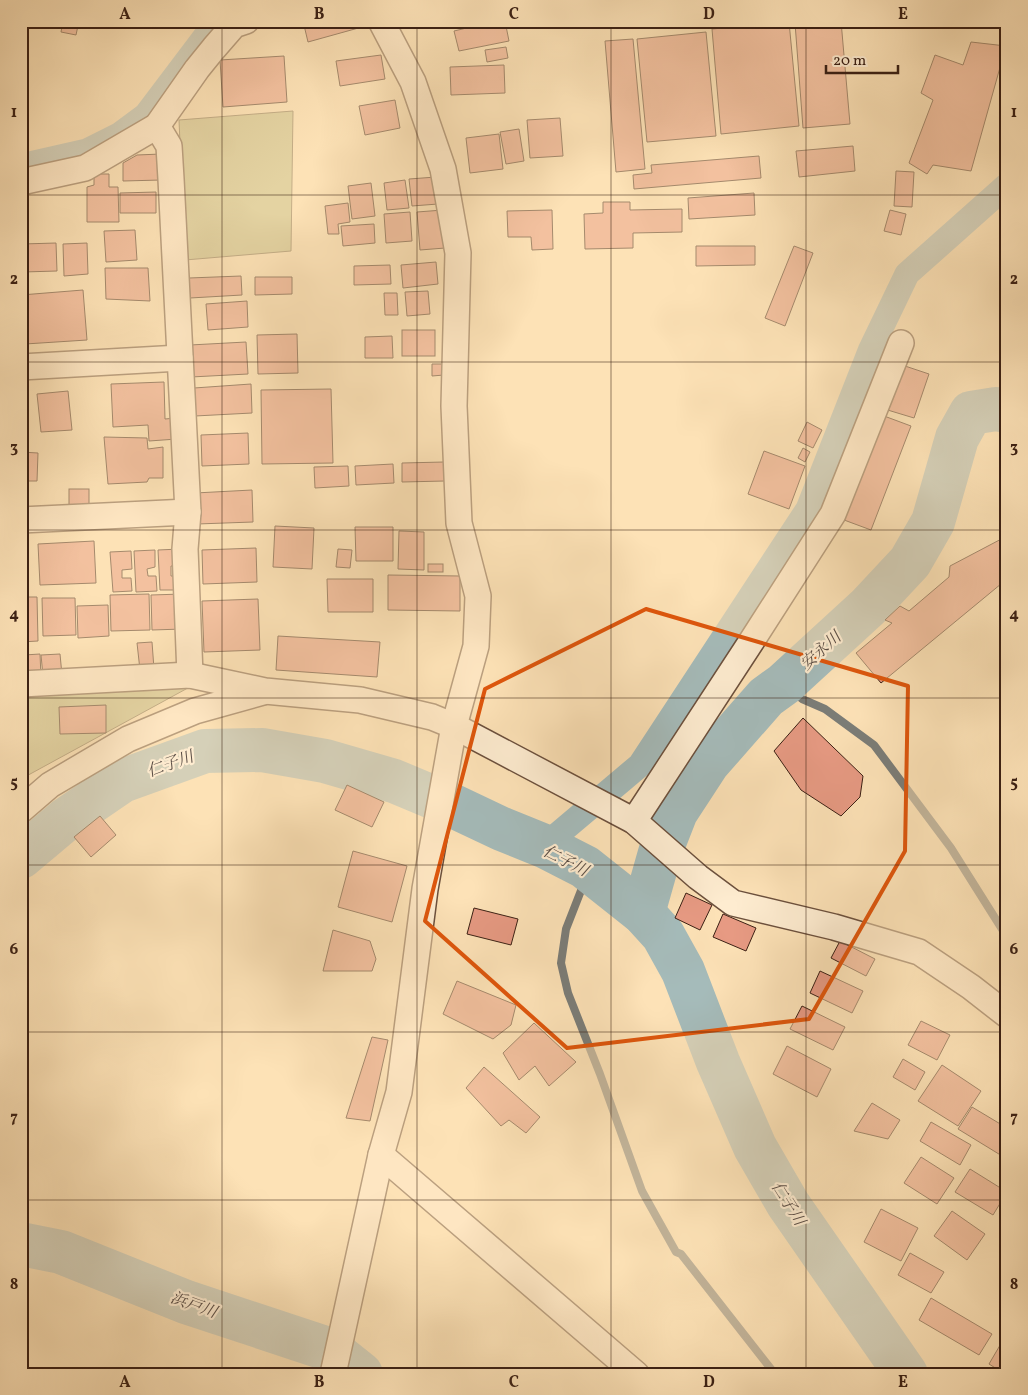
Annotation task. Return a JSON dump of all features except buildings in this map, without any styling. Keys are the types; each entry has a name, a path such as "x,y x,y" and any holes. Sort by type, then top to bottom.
{"street":[{"path":"21,182 85,168 157,126 197,68 224,36 234,25 246,21"},
{"path":"333,1374 381,1155 399,1092 426,889 454,726 476,646 478,596 459,523 454,406 458,253 443,169 413,82 381,21"},
{"path":"157,126 169,146 188,512 185,549 190,675"},
{"path":"634,822 833,514 901,343"},
{"path":"21,367 180,358"},
{"path":"21,520 188,512"},
{"path":"21,684 190,675 265,692 360,700 432,717 454,726 634,822 698,877 733,903 834,927 919,952 971,987 1007,1015"},
{"path":"21,810 50,786 128,739 195,712 265,692"},
{"path":"381,1155 636,1374"}],"highlighted area":[{"path":"646,609 908,686 905,851 809,1019 567,1048 425,921 485,689"}],"shaded area":[{"path":"293,111 291,251 185,260 179,120"},
{"path":"197,683 21,779 21,692"}],"waterway":[{"path":"21,166 87,151 119,135 146,115 217,21"},
{"path":"544,846 640,765 808,509 870,351 907,274 1007,185"},
{"name":"安永川","path":"643,913 660,853 676,812 708,763 766,697 784,684 868,607 910,562 933,522 957,438 971,413 996,409 1007,411"},
{"path":"784,684 802,699 825,709 874,745 951,848 1007,937"},
{"name":"仁子川","path":"21,857 65,820 122,781 205,751 262,750 325,761 394,781 544,846 585,867 643,913 663,935 683,971 718,1062 755,1147 788,1204 906,1374"},
{"path":"585,867 582,888 566,929 561,963 568,993 600,1074 642,1191 676,1252 681,1254 775,1374"},
{"name":"浜戸川","path":"21,1244 61,1252 186,1302 331,1350 361,1374"}]}
